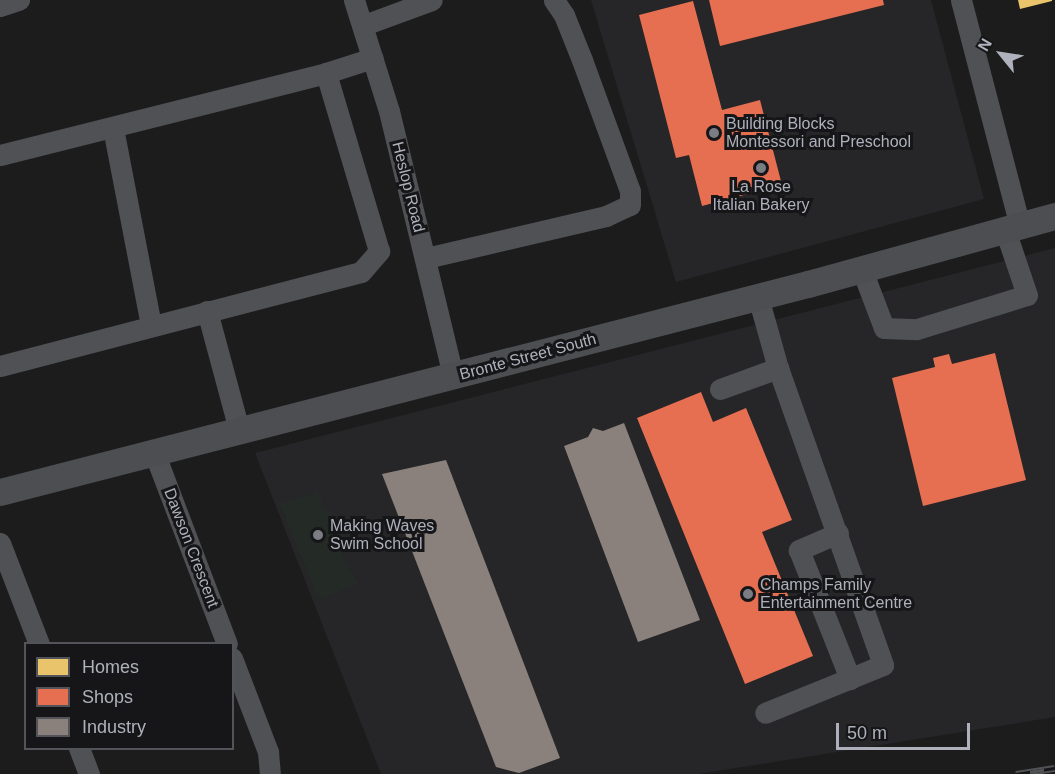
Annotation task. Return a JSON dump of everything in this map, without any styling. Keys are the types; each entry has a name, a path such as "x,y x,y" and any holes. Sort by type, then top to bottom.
{"main road":[{"name":"Bronte Street South","path":"0,492 862,270 1055,216"}],"street":[{"path":"0,6 19,0"},
{"name":"Heslop Road","path":"354,0 373,58 426,258 453,376"},
{"path":"364,26 432,0"},
{"path":"426,258 606,216 630,205 630,191 582,60 564,15 554,0"},
{"path":"862,270 884,328 917,329 1027,295 961,0"},
{"path":"0,155 326,73 373,58"},
{"path":"0,366 361,272 379,251 326,73"},
{"path":"113,128 151,326"},
{"path":"758,297 778,368 883,665 765,713"},
{"path":"207,311 239,430"},
{"path":"720,388 778,368"},
{"name":"Dawson Crescent","path":"154,452 226,642"},
{"path":"837,533 799,550 850,679"},
{"path":"0,543 38,642"},
{"path":"234,663 268,752 270,774"},
{"path":"80,750 89,774"}],"shaded area":[{"path":"591,0 931,0 984,199 676,282"},
{"path":"1055,248 1055,717 699,774 381,774 255,453"},
{"name":"Making Waves Swim School","path":"318,492 325,510 331,512 333,520 338,517 348,551 341,553 358,584 319,599 280,504"}],"building: Homes":[{"path":"1018,0 1052,0 1052,1 1020,9"}],"building: Shops":[{"path":"709,0 883,0 884,5 720,46"},
{"path":"693,1 722,110 760,100 782,185 702,206 689,155 676,158 639,15"},
{"path":"995,353 1026,480 923,506 892,378 935,367 933,358 949,354 952,364"},
{"name":"Champs Family Entertainment Centre","path":"701,392 713,422 746,408 792,520 762,532 813,656 745,684 637,418"}],"building: Industry":[{"path":"624,423 700,620 638,642 564,446 588,437 593,428 603,431"},
{"path":"446,460 560,758 519,773 496,767 382,474"}],"railway":[{"path":"1016,774 1055,768"}],"place":[{"name":"Building Blocks Montessori and Preschool","path":"714,133"},
{"name":"La Rose Italian Bakery","path":"761,168"},
{"name":"Making Waves Swim School","path":"318,535"},
{"name":"Champs Family Entertainment Centre","path":"748,594"}]}
